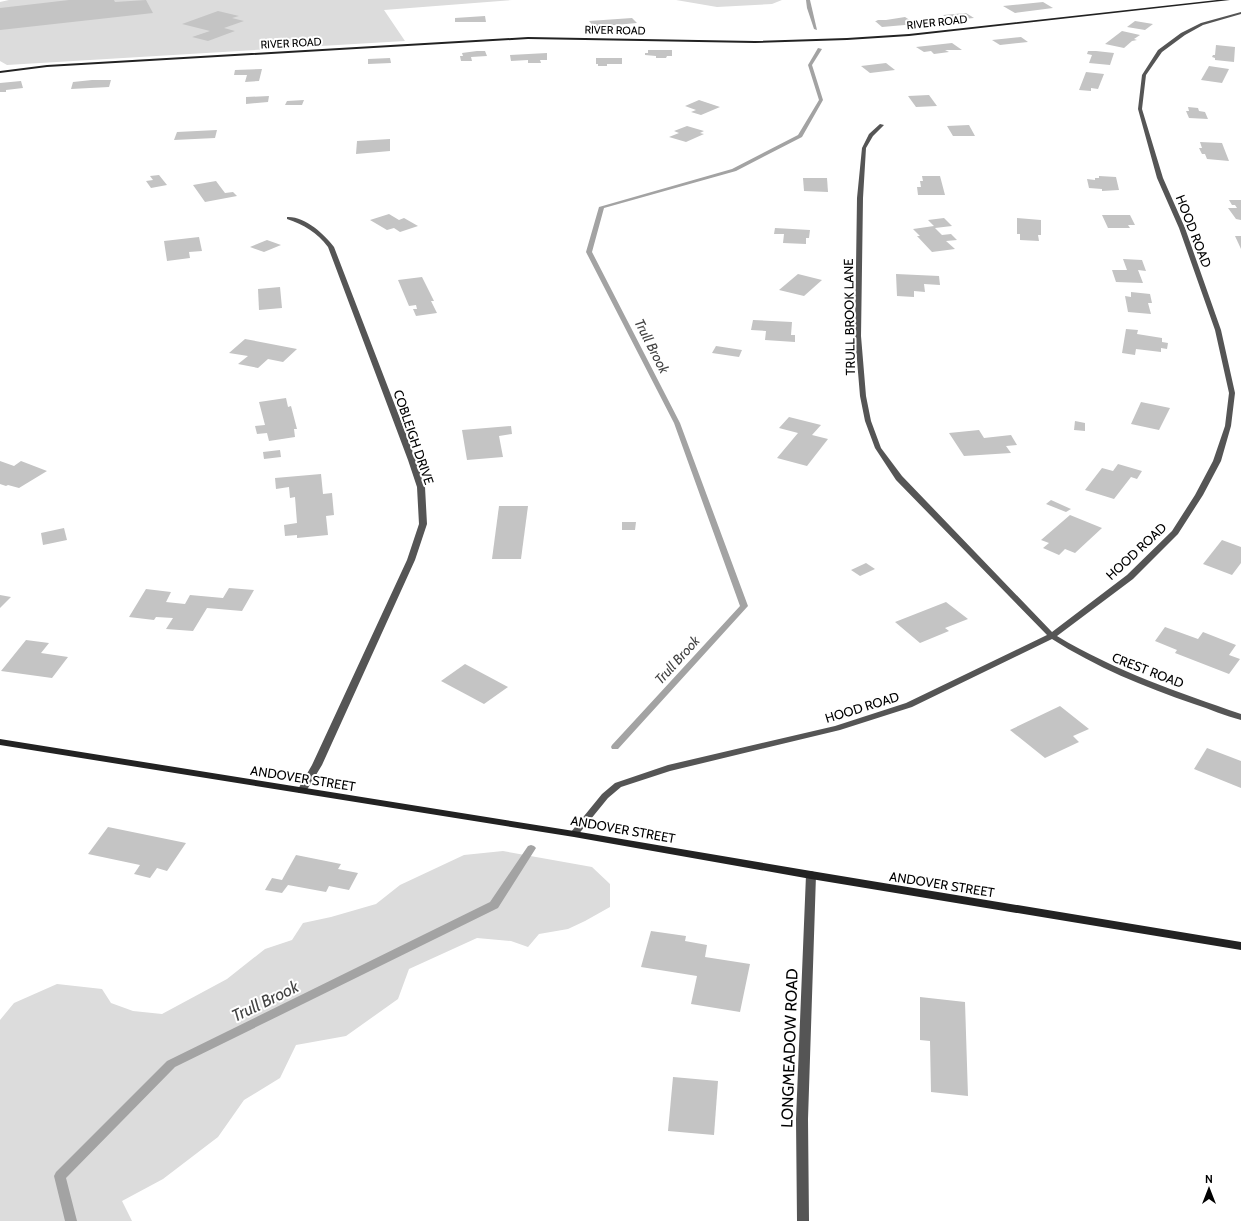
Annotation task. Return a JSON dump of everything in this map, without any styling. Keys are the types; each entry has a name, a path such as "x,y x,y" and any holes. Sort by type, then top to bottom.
{"main road":[{"name":"RIVER ROAD","path":"0,72 55,66 528,38 754,42 854,39 909,35 1228,0"},
{"name":"ANDOVER STREET","path":"0,742 574,834 1241,946"}],"street":[{"name":"HOOD ROAD","path":"574,834 605,796 618,785 668,768 837,728 909,705 1052,636 1130,577 1175,532 1199,495 1217,461 1228,426 1232,393 1218,330 1182,228 1160,178 1140,109 1144,75 1160,51 1183,34 1202,24 1241,12"},
{"name":"TRULL BROOK LANE","path":"882,126 871,135 864,148 860,198 858,336 863,396 868,421 878,448 899,478 1052,636"},
{"name":"COBLEIGH DRIVE","path":"289,218 310,226 318,231 331,247 412,460 421,488 423,524 411,560 317,764 302,791"},
{"name":"CREST ROAD","path":"1052,636 1074,651 1101,666 1165,691 1241,717"},
{"name":"LONGMEADOW ROAD","path":"803,1221 802,1119 811,875"}],"shaded area":[{"path":"9,0 512,0 384,10 405,41 7,65 0,61 0,2"},
{"path":"676,0 782,0 772,4 717,7"},
{"path":"503,851 592,867 610,884 610,907 568,929 539,934 528,947 511,941 477,938 409,969 398,999 346,1036 296,1045 280,1078 244,1100 218,1137 163,1179 122,1201 132,1221 0,1221 0,1020 14,1003 57,984 102,989 111,1003 133,1011 162,1014 227,979 265,949 292,940 303,923 331,917 376,904 400,885 464,855"}],"building":[{"path":"69,0 114,0 115,2 146,0 153,13 0,30 0,8"},
{"path":"1043,2 1053,8 1015,13 1003,6"},
{"path":"218,11 239,16 232,18 244,21 224,28 235,31 208,41 192,37 210,31 182,24"},
{"path":"966,13 974,18 951,20 943,15"},
{"path":"485,16 486,22 455,22 455,18"},
{"path":"905,17 916,24 882,27 875,21 878,21 876,20"},
{"path":"632,18 637,23 594,27 589,21"},
{"path":"1135,21 1153,24 1145,30 1127,27"},
{"path":"1122,31 1140,35 1134,39 1137,40 1132,41 1124,48 1105,44"},
{"path":"1021,37 1028,42 1000,45 992,40"},
{"path":"952,43 962,50 945,50 949,52 934,54 931,51 924,52 916,47"},
{"path":"1216,45 1235,47 1234,62 1215,60 1215,58 1212,57 1215,55"},
{"path":"648,50 672,50 672,56 667,56 666,58 656,58 656,56 645,55 645,53 648,53"},
{"path":"485,51 487,56 471,57 472,61 461,61 460,56 463,56 462,53"},
{"path":"1088,51 1114,53 1110,65 1089,63 1092,55 1087,54"},
{"path":"547,53 547,60 540,60 541,63 528,63 528,60 511,61 510,55"},
{"path":"390,58 391,63 368,64 368,59"},
{"path":"596,58 622,58 622,64 607,64 607,66 598,66 598,64 596,64"},
{"path":"886,63 895,70 870,73 861,66"},
{"path":"1209,66 1229,69 1222,83 1201,80"},
{"path":"262,69 259,81 245,82 247,75 234,75 235,70"},
{"path":"1086,72 1104,74 1098,89 1091,88 1091,91 1079,90"},
{"path":"111,80 109,87 71,89 73,82"},
{"path":"21,81 23,88 0,92 0,83"},
{"path":"929,95 937,106 916,107 908,96"},
{"path":"269,96 268,102 246,104 246,97"},
{"path":"304,100 302,105 285,105 287,101"},
{"path":"699,100 720,107 701,115 691,112 696,110 685,106"},
{"path":"1188,107 1198,108 1199,111 1205,112 1208,119 1189,118 1186,111 1189,111"},
{"path":"969,125 975,136 953,136 947,126"},
{"path":"687,126 704,131 700,133 704,134 686,142 669,137 679,133 674,131"},
{"path":"217,130 215,138 174,140 177,132"},
{"path":"390,139 390,151 356,154 357,141"},
{"path":"1200,142 1222,143 1229,161 1207,159 1205,154 1202,154 1199,148 1202,148"},
{"path":"159,175 167,185 151,188 146,181 153,180 150,176"},
{"path":"922,176 940,176 945,195 918,195 917,187 921,187 920,181 923,181"},
{"path":"1099,176 1116,177 1119,190 1102,191 1102,189 1089,188 1087,179 1095,180 1095,178 1099,178"},
{"path":"803,178 827,178 828,192 804,191"},
{"path":"216,181 225,193 233,192 237,196 205,202 193,185"},
{"path":"1229,200 1241,200 1241,220 1236,219 1228,208 1237,208 1235,205 1232,205"},
{"path":"389,214 399,220 404,218 418,226 400,232 394,228 387,230 370,220"},
{"path":"1102,215 1130,215 1135,225 1128,225 1130,228 1108,228"},
{"path":"944,218 952,226 935,228 942,235 951,234 957,240 946,241 955,249 932,252 917,236 920,236 913,229 934,226 928,220"},
{"path":"1017,218 1041,220 1041,235 1038,235 1039,241 1020,240 1020,234 1017,234"},
{"path":"775,228 810,230 809,238 806,238 806,244 783,243 784,234 774,234"},
{"path":"1235,236 1241,236 1241,249"},
{"path":"199,237 202,251 189,252 190,258 167,261 164,241"},
{"path":"267,240 281,245 264,252 250,247"},
{"path":"1123,259 1142,260 1146,271 1138,270 1143,283 1116,282 1112,270 1127,270"},
{"path":"798,274 822,280 804,296 779,290"},
{"path":"896,274 939,276 940,285 924,284 925,292 914,291 914,297 897,296"},
{"path":"422,277 434,301 431,301 437,313 416,316 413,309 417,309 416,305 409,306 398,280"},
{"path":"280,287 282,308 259,310 258,289"},
{"path":"1131,292 1150,294 1152,303 1148,303 1151,314 1128,312 1125,296 1131,297"},
{"path":"753,320 792,322 791,335 795,335 795,342 765,340 766,331 751,330"},
{"path":"1126,329 1138,330 1137,334 1162,338 1162,342 1168,343 1167,349 1161,348 1161,352 1136,349 1135,355 1122,353"},
{"path":"245,339 297,349 283,362 268,359 258,368 238,364 248,356 229,353"},
{"path":"716,346 742,350 739,357 712,353"},
{"path":"286,398 288,407 291,406 297,429 294,429 295,437 269,441 267,433 257,434 255,426 265,425 259,402"},
{"path":"1141,402 1170,408 1159,430 1131,424"},
{"path":"789,417 821,425 812,435 828,439 807,466 777,458 798,433 779,428"},
{"path":"1075,421 1085,423 1085,431 1074,430"},
{"path":"511,426 512,434 499,436 503,457 467,460 462,430"},
{"path":"979,430 984,438 1011,435 1017,445 1006,446 1011,453 964,456 949,433"},
{"path":"280,450 281,457 264,459 263,452"},
{"path":"0,461 14,466 21,461 47,471 19,488 8,485 6,486 0,484"},
{"path":"1118,464 1142,471 1137,479 1131,477 1114,499 1085,490 1102,468 1113,471"},
{"path":"321,474 323,494 332,493 334,515 326,516 328,535 297,538 297,535 285,536 284,525 297,523 295,497 290,498 289,487 276,489 275,478"},
{"path":"1051,500 1071,509 1066,512 1046,504"},
{"path":"499,506 528,506 521,559 492,559"},
{"path":"1070,515 1102,528 1075,553 1065,549 1059,555 1043,548 1049,543 1041,540"},
{"path":"622,522 636,522 635,530 622,530"},
{"path":"64,528 67,540 43,545 41,533"},
{"path":"1222,540 1241,547 1241,563 1232,575 1203,564"},
{"path":"866,563 875,569 860,576 851,570"},
{"path":"229,588 254,590 242,611 207,608 193,631 166,629 173,618 156,617 154,620 129,617 146,589 171,592 166,602 185,604 190,595 223,598"},
{"path":"0,595 11,597 0,608"},
{"path":"946,602 968,619 945,628 949,631 920,643 895,622"},
{"path":"1165,627 1198,639 1203,632 1236,645 1229,655 1240,659 1229,674 1175,653 1177,650 1155,641"},
{"path":"26,640 49,643 41,653 68,657 52,678 1,671"},
{"path":"465,664 508,687 484,704 441,681"},
{"path":"1060,706 1089,729 1073,736 1079,742 1045,758 1010,730"},
{"path":"1207,748 1241,761 1241,788 1194,769"},
{"path":"108,827 186,843 167,871 157,868 150,878 134,874 140,865 88,854"},
{"path":"296,855 341,864 338,869 358,873 349,890 329,886 326,892 288,885 282,893 265,890 272,878 282,880"},
{"path":"651,931 686,936 685,941 707,945 705,957 750,964 740,1012 691,1004 697,976 641,967"},
{"path":"920,997 965,1002 968,1096 931,1092 930,1041 920,1040"},
{"path":"673,1077 718,1081 714,1135 668,1131"}],"waterway":[{"name":"Trull Brook","path":"808,0 816,29"},
{"name":"Trull Brook","path":"615,747 744,606 677,423 589,252 602,207 734,170 800,136 821,100 810,65 820,49"},
{"name":"Trull Brook","path":"71,1221 60,1176 171,1064 494,905 531,848"}]}
